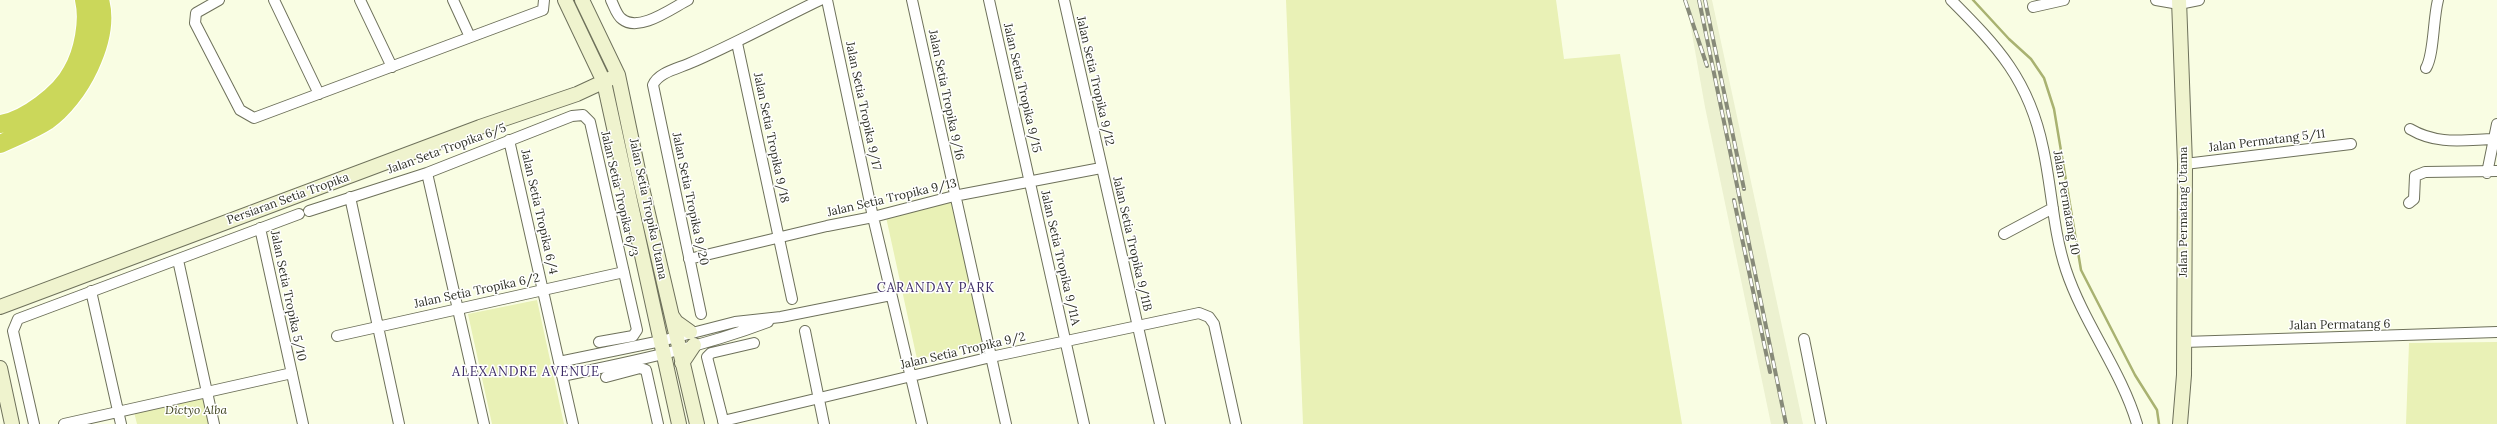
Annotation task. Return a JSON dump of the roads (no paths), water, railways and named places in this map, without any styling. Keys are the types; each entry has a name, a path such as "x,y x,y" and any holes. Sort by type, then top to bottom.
{"highway":[{"path":"0,124 9,123 39,107 71,73 78,59 83,34 86,8 84,0"},
{"path":"0,144 48,120 72,96 91,64 101,34 100,0"}],"street":[{"path":"219,0 196,13 195,23 240,110 250,117 258,117 543,10 544,0"},
{"path":"274,0 319,94"},
{"path":"360,0 392,67"},
{"path":"453,0 470,37"},
{"name":"Jalan Setia Tropika Utama","path":"565,0 604,82 679,424"},
{"name":"Jalan Setia Tropika Utama","path":"582,0 618,75 639,175 697,424"},
{"path":"611,0 620,19 631,24 642,23 688,0"},
{"path":"737,43 820,0"},
{"name":"Jalan Setia Tropika 9/17","path":"827,0 873,217 912,376 922,424"},
{"name":"Jalan Setia Tropika 9/16","path":"912,0 954,196 1006,424"},
{"name":"Jalan Setia Tropika 9/15","path":"989,0 1030,181"},
{"name":"Jalan Setia Tropika 9/12","path":"1064,0 1101,168"},
{"name":"Jalan Permatang 10","path":"1951,0 1980,30 2019,78 2036,121 2043,148 2053,208 2066,270 2077,298 2129,399 2137,424"},
{"path":"2033,7 2064,0"},
{"path":"2156,0 2179,2 2199,0"},
{"path":"2426,68 2430,62 2434,18 2438,0"},
{"name":"Jalan Permatang Utama","path":"2179,2 2185,164 2184,342 2180,424"},
{"name":"Jalan Setia Tropika 9/20","path":"701,314 652,90 655,80 662,76 737,43"},
{"name":"Jalan Setia Tropika 9/18","path":"737,43 792,299"},
{"name":"Persiaran Setia Tropika","path":"0,307 473,130 577,94 618,75"},
{"path":"577,94 602,102 612,113"},
{"name":"Jalan Seta Tropika 6/5","path":"34,424 13,332 14,323 24,315 178,260 304,212 427,173 509,140 577,115 583,115 590,122"},
{"name":"Jalan Setia Tropika 6/3","path":"590,122 637,332 633,336 599,342"},
{"path":"2408,203 2414,199 2413,185 2415,176 2425,172 2492,172 2493,139 2497,124"},
{"path":"2410,129 2425,138 2443,141 2493,139"},
{"name":"Jalan Setia Tropika 6/4","path":"509,140 573,424"},
{"name":"Jalan Permatang 5/11","path":"2185,164 2351,144"},
{"name":"Jalan Setia Tropika 9/13","path":"689,259 873,217 954,196 1101,168"},
{"name":"Jalan Setia Tropika 9/11B","path":"1101,168 1160,424"},
{"path":"427,173 456,309 484,424"},
{"name":"Jalan Setia Tropika 9/11A","path":"1030,181 1084,424"},
{"path":"350,197 377,327 400,424"},
{"path":"2004,234 2053,208"},
{"name":"Jalan Setia Tropika 5/10","path":"260,228 303,424"},
{"path":"178,260 214,424"},
{"name":"Jalan Setia Tropika 6/2","path":"336,336 624,272"},
{"path":"91,291 121,424"},
{"path":"562,376 623,362 662,347 692,338 707,328 735,322 781,317 891,295"},
{"name":"Jalan Setia Tropika 9/2","path":"723,422 991,357 1199,313 1209,317 1214,324 1236,424"},
{"path":"672,315 676,322 692,338 710,340 738,333 781,317"},
{"path":"707,328 710,340"},
{"path":"806,331 824,424"},
{"name":"Jalan Permatang 6","path":"2184,342 2497,332"},
{"path":"682,363 692,338"},
{"path":"1804,339 1821,424"},
{"path":"723,422 707,357 711,353 754,343"},
{"path":"559,362 620,350 662,347"},
{"path":"620,350 623,362"},
{"path":"0,368 12,424"},
{"path":"606,377 644,368 647,373 658,424"},
{"path":"64,424 207,392 292,371"}],"waterway":[{"path":"1973,0 2009,39 2031,59 2044,78 2054,109 2081,270 2135,375 2157,410 2159,424"}],"railway":[{"path":"1685,0 1707,66"},
{"path":"1699,0 1786,424"},
{"path":"1705,0 1744,189"},
{"path":"1734,200 1770,372"}],"district":[{"name":"CARANDAY PARK","path":"936,288"},
{"name":"ALEXANDRE AVENUE","path":"526,372"}],"park label":[{"name":"Dictyo Alba","path":"196,411"}]}
